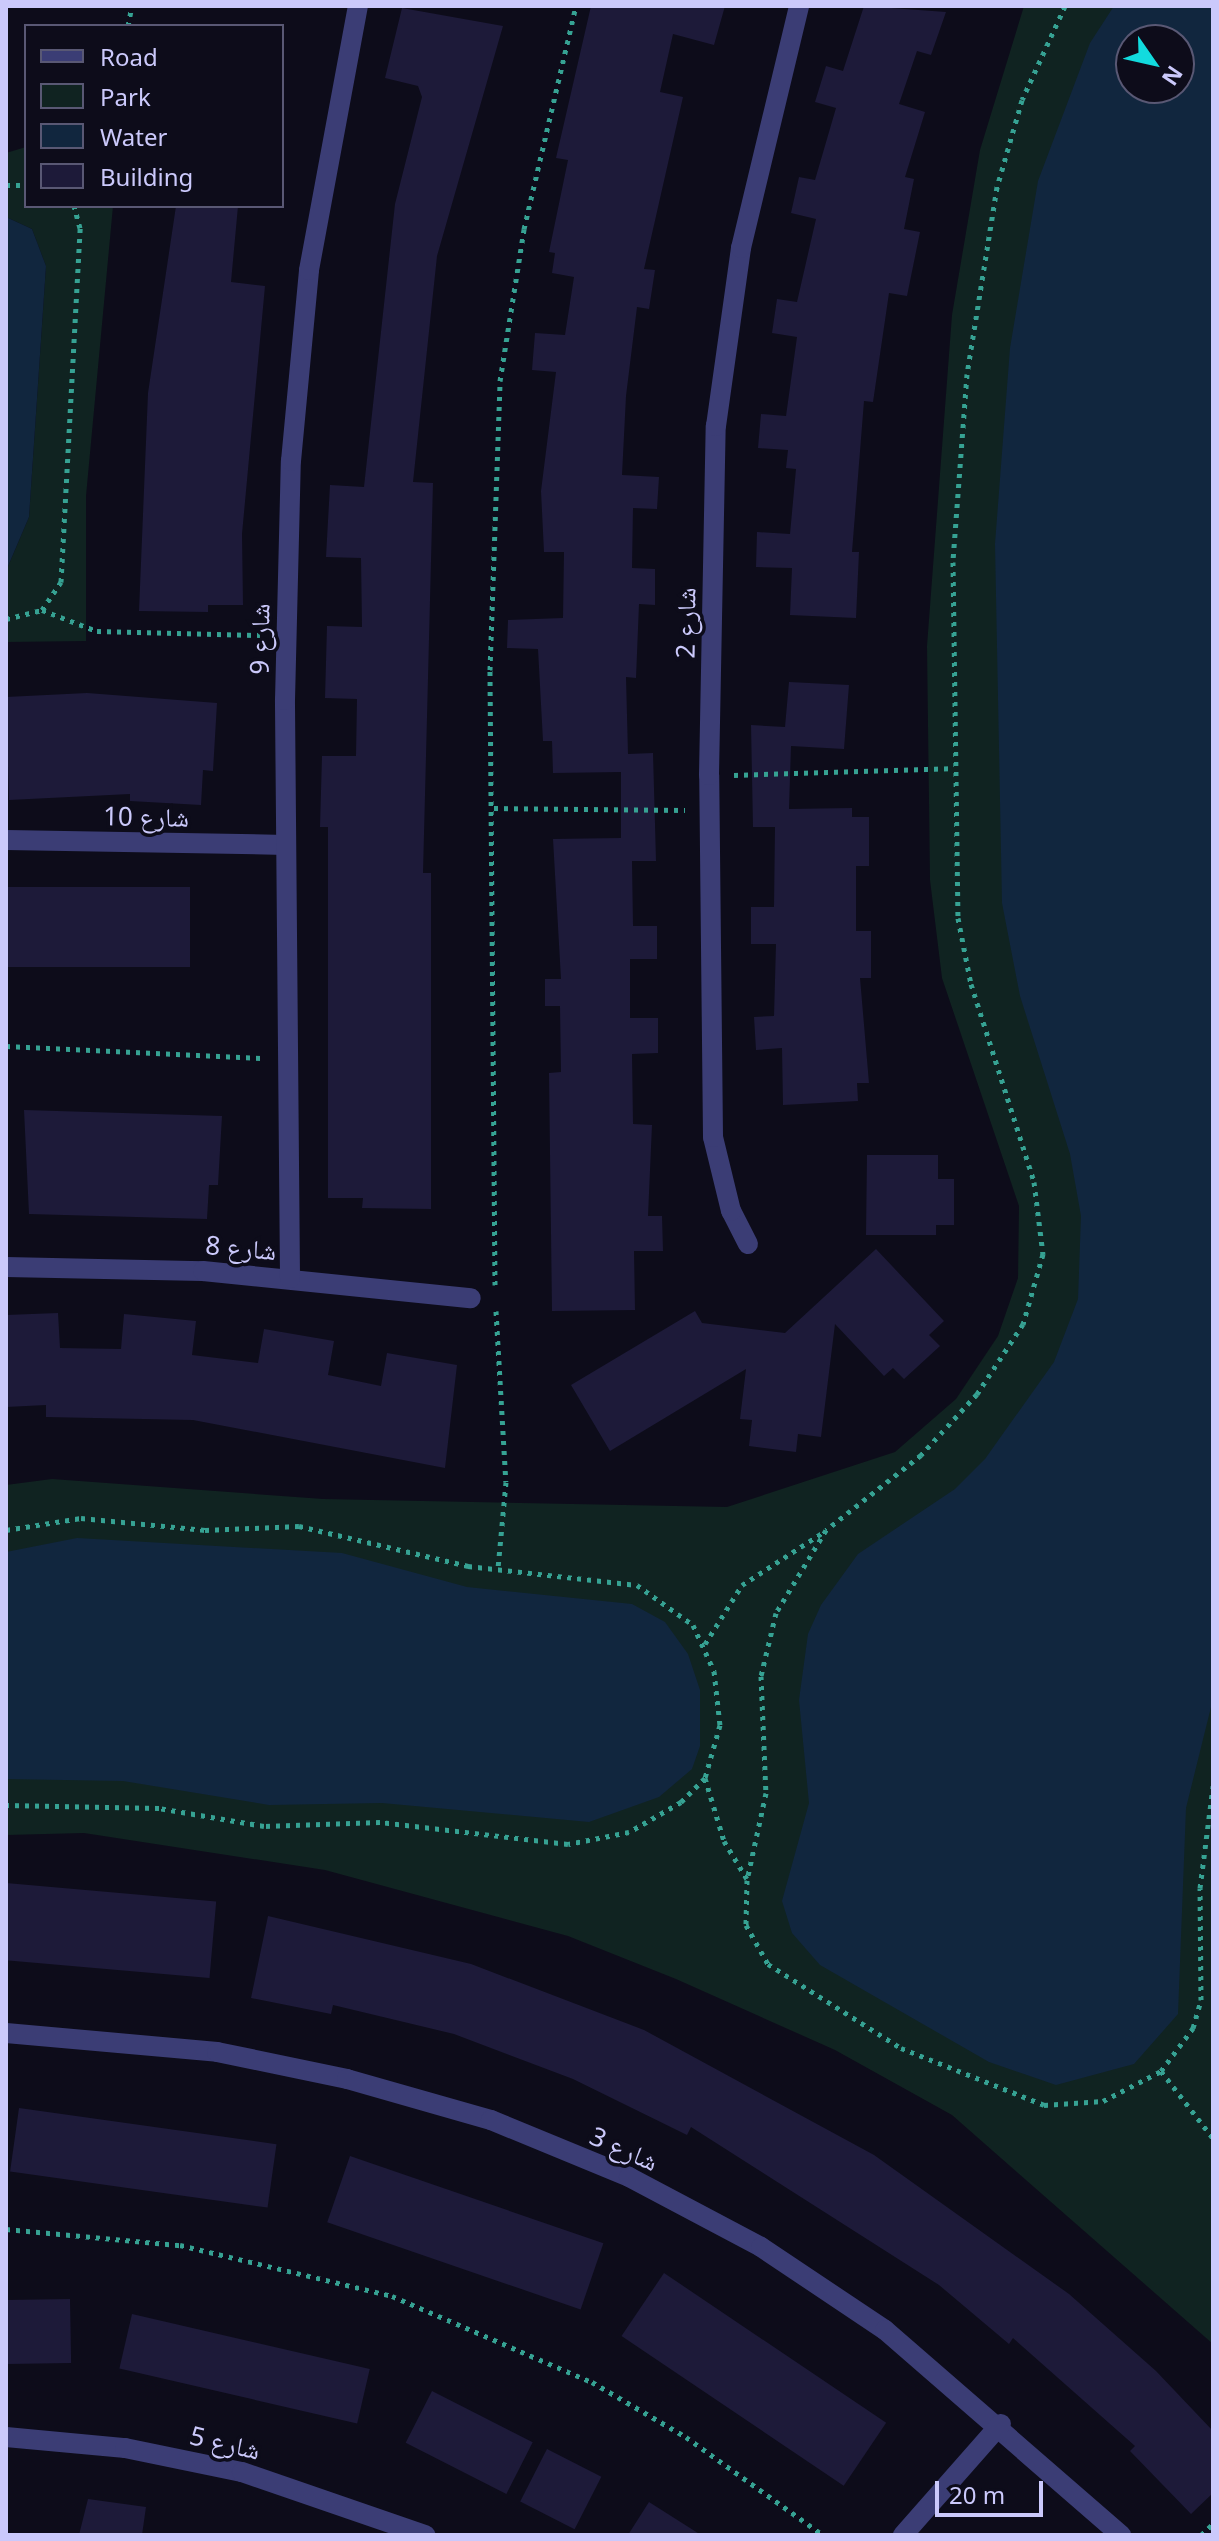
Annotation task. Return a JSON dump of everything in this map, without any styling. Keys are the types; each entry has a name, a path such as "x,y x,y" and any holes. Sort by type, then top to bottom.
{"street":[{"name":"شارع 9","path":"290,1278 286,636 291,461 309,270 358,6"},
{"name":"شارع 2","path":"748,1244 719,1175 713,1137 709,775 717,411 741,248 799,6"},
{"name":"شارع 10","path":"6,840 286,845"},
{"name":"شارع 8","path":"6,1267 290,1278 471,1298"},
{"name":"شارع 3","path":"6,2033 217,2052 491,2120 629,2177 761,2247 885,2330 1001,2424 1121,2535"},
{"path":"903,2535 1001,2424"},
{"name":"شارع 5","path":"6,2437 125,2448 242,2472 425,2535"}],"path":[{"path":"497,1568 506,1482 495,1301 492,510 500,381 524,229 576,6"},
{"path":"704,1645 742,1585 826,1530 951,1427 1023,1324 1043,1254 1034,1182 964,951 951,768 958,468 980,280 1008,143 1065,6"},
{"path":"42,610 64,565 80,228 75,208"},
{"path":"6,619 42,610 97,631 286,636"},
{"path":"709,775 951,768"},
{"path":"494,808 709,810"},
{"path":"6,1046 287,1060"},
{"path":"6,1530 81,1518 205,1530 299,1526 497,1568 637,1585 678,1608 704,1645 720,1725 705,1778 724,1841 747,1880"},
{"path":"826,1530 789,1584 766,1644 766,1793 747,1880 746,1925 768,1964 901,2048 1044,2105 1103,2101 1161,2071 1193,2028 1201,2000 1200,1888 1213,1786"},
{"path":"6,1805 159,1808 264,1826 380,1822 568,1844 657,1819 705,1778"},
{"path":"1161,2071 1213,2138"},
{"path":"6,2229 180,2245 406,2302 592,2382 686,2437 823,2535"},
{"path":"1201,2535 1213,2524"}],"green space":[{"path":"1024,6 1213,6 1213,2344 952,2115 835,2050 676,1979 568,1936 325,1870 84,1833 6,1835 6,1485 52,1479 323,1499 727,1507 895,1452 956,1399 998,1336 1018,1278 1019,1206 942,978 930,880 927,646 952,315 980,150"},
{"path":"24,148 24,208 113,208 86,496 86,641 6,642 6,571 29,517 46,266 32,229 6,217 6,153"}],"water":[{"path":"1114,6 1213,6 1213,1699 1186,1808 1178,2014 1134,2064 1056,2085 989,2062 820,1965 792,1933 782,1901 809,1803 799,1700 808,1634 821,1605 858,1554 955,1489 985,1459 1054,1362 1078,1299 1081,1216 1070,1154 1020,996 1002,903 995,544 1010,348 1038,181 1090,43"},
{"path":"6,217 32,229 46,266 29,517 6,571"},
{"path":"77,1538 342,1553 467,1587 632,1604 665,1622 688,1654 700,1690 700,1746 692,1769 659,1797 589,1822 382,1803 269,1805 123,1781 6,1779 6,1552"}],"building":[{"path":"591,6 725,6 714,45 673,34 660,92 683,97 644,269 655,270 649,309 637,307 626,396 622,475 659,477 657,509 633,508 632,568 655,569 655,605 639,604 636,678 626,677 628,754 653,753 656,861 632,861 633,926 657,926 657,959 630,959 630,1018 658,1018 658,1053 632,1054 633,1124 652,1125 648,1216 662,1216 663,1251 634,1251 635,1310 552,1311 549,1073 561,1072 560,1006 545,1006 545,979 561,979 553,839 621,838 621,772 553,773 552,741 543,741 538,649 507,648 508,620 563,618 564,552 544,552 541,491 556,372 532,370 535,333 565,335 574,277 552,273 555,253 549,252 568,160 556,158"},
{"path":"864,6 946,12 931,55 917,51 899,104 925,112 905,177 914,179 904,229 920,232 907,296 889,293 873,402 864,401 852,552 859,552 856,618 790,615 792,568 756,567 757,532 790,534 796,469 786,468 788,450 758,448 761,414 786,416 797,337 772,333 777,299 797,302 816,219 791,213 799,177 815,180 836,108 815,102 826,66 843,71"},
{"path":"402,8 503,26 437,256 413,482 433,483 423,873 431,873 431,1209 362,1208 363,1198 328,1198 328,827 320,827 322,756 356,756 357,699 325,698 327,626 362,627 361,558 326,557 330,485 364,487 395,204 422,97 418,86 385,78"},
{"path":"176,208 238,208 231,282 265,286 242,534 243,605 208,605 208,612 139,611 148,393"},
{"path":"789,682 849,685 844,749 791,746 789,809 852,808 852,817 869,817 869,866 856,866 856,931 871,931 871,978 860,978 869,1083 857,1083 858,1101 783,1105 782,1048 756,1050 754,1017 774,1016 776,944 751,944 751,907 774,907 775,827 753,827 751,725 785,727"},
{"path":"87,693 217,703 213,771 203,770 201,805 130,801 130,794 9,800 6,697"},
{"path":"6,887 190,887 190,967 6,967"},
{"path":"24,1110 222,1116 218,1185 209,1185 207,1219 29,1214"},
{"path":"867,1155 938,1155 938,1179 954,1179 954,1225 936,1225 936,1235 866,1235"},
{"path":"876,1249 944,1321 929,1335 940,1346 904,1379 893,1368 884,1376 835,1324 821,1437 798,1434 796,1452 749,1446 752,1420 740,1419 746,1369 610,1451 571,1385 695,1311 702,1323 785,1333"},
{"path":"58,1313 60,1348 121,1349 124,1314 196,1321 192,1355 258,1363 264,1329 334,1341 328,1375 381,1386 387,1353 457,1365 445,1468 193,1420 46,1417 46,1405 6,1407 6,1315"},
{"path":"6,1883 216,1901 209,1978 6,1960"},
{"path":"268,1916 471,1964 644,2030 874,2155 1069,2294 1156,2371 1213,2431 1213,2493 1191,2514 1130,2451 1135,2446 1013,2338 1009,2344 939,2285 691,2127 687,2135 573,2079 454,2034 333,2005 331,2014 251,1998"},
{"path":"19,2108 276,2144 268,2208 10,2171"},
{"path":"350,2156 603,2243 581,2309 327,2222"},
{"path":"664,2273 886,2423 844,2486 622,2336"},
{"path":"70,2299 71,2363 7,2364 6,2300"},
{"path":"132,2314 370,2369 357,2423 119,2369"},
{"path":"432,2391 533,2442 506,2494 406,2443"},
{"path":"547,2449 601,2477 575,2529 520,2502"},
{"path":"88,2499 146,2507 142,2535 79,2535"},
{"path":"649,2502 701,2535 628,2535"}]}
